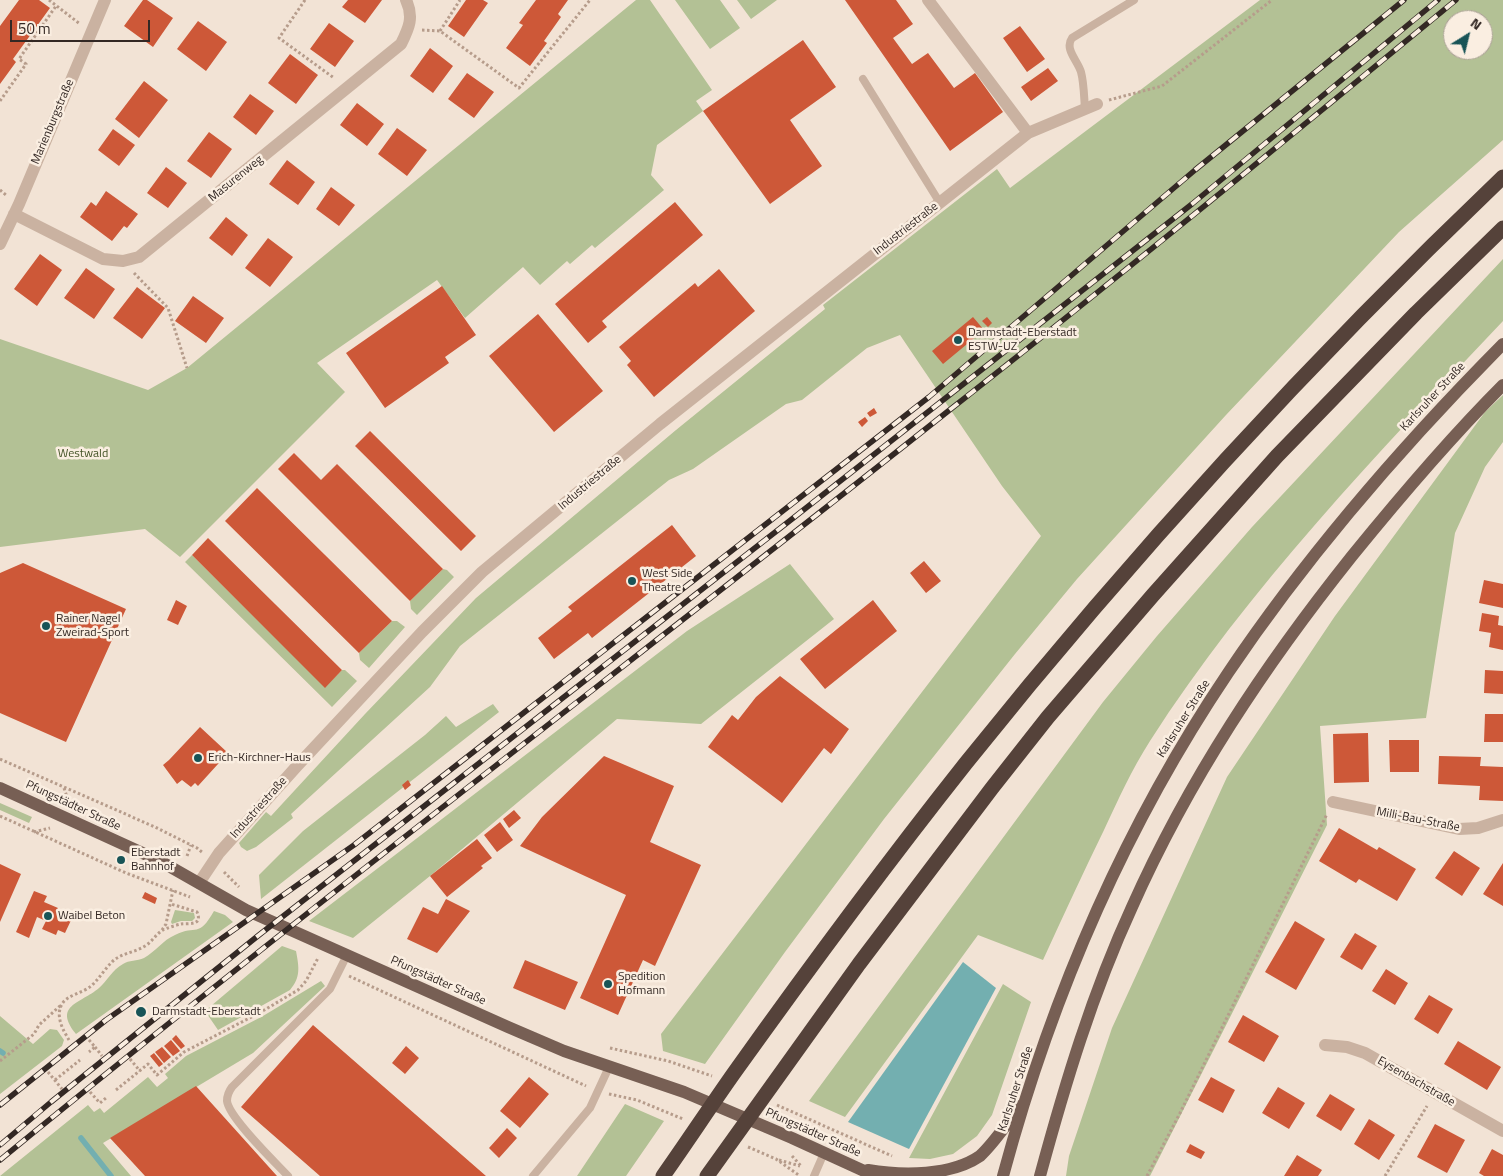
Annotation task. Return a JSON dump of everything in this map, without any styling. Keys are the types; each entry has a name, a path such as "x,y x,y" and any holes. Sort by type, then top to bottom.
{"highway":[{"path":"664,1176 692,1126 726,1077 842,924 964,765 1135,560 1260,422 1425,253 1503,177"},
{"path":"711,1176 735,1145 859,964 997,781 1048,717 1277,456 1416,313 1503,228"},
{"path":"707,1176 735,1145"}],"main road":[{"name":"Karlsruher Straße","path":"1003,1176 1026,1099 1065,986 1096,914 1138,826 1196,724 1244,650 1302,570 1378,477 1503,344"},
{"path":"1040,1176 1071,1064 1108,962 1157,853 1215,749 1246,698 1322,593 1403,493 1503,385"},
{"name":"Pfungstädter Straße","path":"0,788 160,861 246,910 508,1027 564,1051 684,1092 824,1153 862,1172 875,1176"},
{"path":"862,1172 914,1175 942,1173 966,1166 986,1150 1026,1099"}],"street":[{"name":"Marienburgstraße","path":"0,244 105,0"},
{"path":"406,0 411,10 409,29"},
{"path":"928,0 1028,133"},
{"name":"Masurenweg","path":"123,261 139,257 348,88 401,44 409,29"},
{"name":"Industriestraße","path":"199,883 213,860 297,766 415,638 482,572 660,424 1028,133 1091,106"},
{"path":"14,214 103,260 123,261"},
{"name":"Milli-Bau-Straße","path":"1333,802 1459,829 1478,828 1503,820"},
{"name":"Eysenbachstraße","path":"1325,1045 1347,1047 1365,1053 1503,1131"}],"lane":[{"path":"1091,106 1081,72 1069,47 1069,42 1072,38 1134,0"},
{"path":"863,80 940,202"},
{"path":"288,1176 236,1118 227,1101 228,1094 232,1086 330,989 347,955"},
{"path":"533,1176 590,1108 609,1067"},
{"path":"814,1176 824,1153"}],"path":[{"path":"49,0 91,33"},
{"path":"304,0 279,38 348,88"},
{"path":"440,31 460,0"},
{"path":"409,29 440,31 519,88 590,0"},
{"path":"1091,106 1162,86 1272,0"},
{"path":"0,101 26,64 19,59 56,6"},
{"path":"123,261 168,308 188,368"},
{"path":"0,759 191,845 187,856"},
{"path":"1147,1176 1333,802"},
{"path":"0,816 126,873 173,891 166,924 146,946 119,956 85,991 65,999 39,1025 34,1034 0,1062"},
{"path":"213,860 240,889"},
{"path":"162,930 181,924 192,924 198,918 197,912 171,904"},
{"path":"116,1090 148,1064 157,1075 184,1052 261,1012 298,990 306,982 319,957 340,972 598,1091 637,1100 692,1126"},
{"path":"61,1005 60,1024 69,1040"},
{"path":"89,1040 102,1056"},
{"path":"89,1052 95,1047"},
{"path":"609,1048 668,1061 726,1077"},
{"path":"55,1080 80,1060"},
{"path":"130,1060 140,1071"},
{"path":"48,1072 62,1089"},
{"path":"90,1092 100,1103 106,1098"},
{"path":"1385,1176 1435,1092"},
{"path":"769,1096 894,1157"},
{"path":"735,1145 802,1167"},
{"path":"776,1159 800,1176"}],"green space":[{"name":"Westwald","path":"636,0 650,0 712,90 696,101 703,111 657,145 651,175 664,190 595,248 592,245 570,264 567,261 540,285 523,267 465,318 437,280 317,363 345,392 180,557 145,529 0,547 0,339 148,390 187,368"},
{"path":"675,0 720,0 740,28 710,49"},
{"path":"737,0 777,0 751,19"},
{"path":"1260,0 1503,0 1503,140 1399,232 1226,415 1077,579 884,819 705,1064 663,1051 661,1034 1041,536 1002,486 900,335 867,348 802,400 786,404 693,469 669,480 460,646 430,687 291,814 293,818 256,847 247,851 241,847 239,843 266,812 271,816 476,598 676,430 825,309 823,305 997,169 1010,188"},
{"path":"1503,259 1503,321 1316,523 1229,629 1188,684 1143,752 1131,774 1043,960 978,935 845,1117 809,1101 1103,702 1157,636 1252,527"},
{"path":"1503,395 1503,442 1485,467 1455,533 1426,718 1320,726 1327,825 1150,1176 1066,1176 1069,1156 1112,1028 1227,777 1335,616 1485,412"},
{"path":"192,555 325,687 342,670 345,670 357,681 332,707 185,562"},
{"path":"790,564 834,619 701,724 617,719 353,938 309,921 687,631"},
{"path":"443,569 447,570 454,577 417,615 411,609 410,601"},
{"path":"392,621 397,621 405,627 369,668 360,660 359,653"},
{"path":"493,704 499,712 261,899 259,875 303,831 425,735 446,716 456,727"},
{"path":"0,803 32,817 29,823 0,810"},
{"path":"175,910 194,913 195,918 192,921 181,921 172,924"},
{"path":"214,911 225,915 233,922 76,1034 67,1017 68,1011 72,1006 99,988 119,966 144,958 175,935 200,928 209,920"},
{"path":"282,946 296,951 298,976 294,985 290,990 218,1030 205,1011"},
{"path":"321,981 325,986 253,1053 103,1143 131,1176 0,1176 88,1105 94,1112 100,1108 104,1113 148,1077 157,1087 168,1078 165,1074 186,1056 263,1016"},
{"path":"1003,984 1031,1002 992,1115 977,1136 953,1154 930,1159 909,1158"},
{"path":"0,1016 33,1044 50,1029 57,1030 64,1040 62,1046 0,1094"},
{"path":"625,1104 664,1121 626,1176 577,1176"}],"water":[{"path":"963,962 996,988 909,1149 848,1122"}],"building":[{"path":"19,0 39,0 50,8 13,59 16,62 0,84 0,26"},
{"path":"143,0 147,0 173,18 153,47 124,26"},
{"path":"348,0 382,0 365,23 342,7"},
{"path":"466,0 483,0 488,3 464,37 448,26"},
{"path":"536,0 568,0 558,14 561,17 544,41 547,43 530,66 506,48 523,25 519,23"},
{"path":"845,0 896,0 913,24 893,38 912,64 928,53 954,88 975,73 1003,112 950,151"},
{"path":"198,21 227,42 206,71 177,49"},
{"path":"329,23 354,41 335,67 310,49"},
{"path":"1020,26 1045,59 1027,72 1003,38"},
{"path":"803,40 836,87 790,120 822,166 770,204 703,111"},
{"path":"430,48 453,66 433,93 410,76"},
{"path":"290,54 318,75 296,104 268,83"},
{"path":"1048,68 1058,81 1031,101 1021,87"},
{"path":"467,73 494,92 474,118 448,99"},
{"path":"144,81 168,100 139,138 115,119"},
{"path":"250,94 274,111 256,135 233,117"},
{"path":"357,103 384,124 367,146 340,125"},
{"path":"397,128 427,150 407,176 378,154"},
{"path":"113,129 135,145 119,166 98,150"},
{"path":"209,132 232,149 211,178 187,161"},
{"path":"287,160 315,182 298,205 269,184"},
{"path":"166,167 187,183 168,208 147,193"},
{"path":"331,187 355,205 339,226 316,209"},
{"path":"106,191 138,214 127,228 124,226 112,241 80,217 91,202 96,206"},
{"path":"675,202 703,235 602,321 607,327 588,343 555,304"},
{"path":"226,217 248,235 232,256 209,238"},
{"path":"268,238 293,257 270,287 245,268"},
{"path":"40,254 62,270 37,306 14,289"},
{"path":"86,268 115,289 94,319 64,298"},
{"path":"719,269 755,311 654,397 627,365 631,361 619,347 695,283 698,287"},
{"path":"442,286 476,335 445,357 449,363 385,408 346,353"},
{"path":"137,287 165,308 142,339 113,318"},
{"path":"193,296 224,318 206,343 175,321"},
{"path":"538,314 603,391 554,432 489,356"},
{"name":"Darmstadt-Eberstadt ESTW-UZ","path":"973,317 984,330 943,364 932,351"},
{"path":"987,317 992,323 988,327 982,321"},
{"path":"874,408 877,413 870,417 867,413"},
{"path":"865,417 868,421 862,427 858,422"},
{"path":"370,431 476,536 461,551 355,446"},
{"path":"294,453 321,480 337,464 443,569 410,601 278,469"},
{"path":"257,488 392,621 359,653 225,521"},
{"name":"West Side Theatre","path":"672,525 696,556 592,638 588,633 554,659 538,638 572,611 568,607"},
{"path":"208,538 342,670 325,688 192,555"},
{"path":"924,561 941,581 926,593 910,573"},
{"path":"23,563 126,609 66,742 0,713 0,573"},
{"path":"1484,580 1503,584 1503,608 1479,603"},
{"path":"176,600 187,606 178,625 167,620"},
{"path":"873,600 897,631 825,689 800,659"},
{"path":"1482,613 1499,616 1498,625 1503,626 1503,650 1489,647 1491,633 1479,631"},
{"path":"1485,670 1503,671 1503,694 1484,693"},
{"path":"780,676 849,729 831,754 824,748 782,803 708,747 732,715 738,720 756,697"},
{"path":"1485,714 1503,714 1503,742 1484,742"},
{"name":"Erich-Kirchner-Haus","path":"200,727 228,753 198,786 195,783 191,787 182,780 177,784 163,765"},
{"path":"1368,733 1369,782 1334,783 1333,734"},
{"path":"1389,740 1419,740 1419,772 1390,772"},
{"path":"604,756 674,786 650,842 701,865 655,966 643,960 618,1015 580,998 626,895 520,846 542,817"},
{"path":"1439,756 1481,757 1480,766 1503,767 1503,801 1479,800 1480,786 1438,784"},
{"path":"408,780 411,785 405,790 402,785"},
{"path":"514,810 521,818 509,828 503,819"},
{"path":"500,822 513,840 497,852 484,835"},
{"path":"1339,828 1377,850 1379,847 1416,869 1397,901 1359,879 1356,883 1319,861"},
{"path":"477,839 492,858 481,866 483,868 447,897 430,876"},
{"path":"1454,851 1480,868 1462,896 1435,878"},
{"path":"1503,863 1503,906 1483,894"},
{"path":"0,864 21,874 0,922"},
{"name":"Waibel Beton","path":"34,891 47,896 44,902 58,908 57,913 58,910 74,914 65,933 58,930 56,935 42,929 46,921 37,917 29,938 16,932"},
{"path":"145,892 157,898 155,904 142,898"},
{"path":"446,899 470,911 437,953 407,939 423,907 438,914"},
{"path":"1295,921 1325,939 1296,990 1265,972"},
{"path":"1355,933 1377,946 1362,970 1340,957"},
{"path":"525,960 578,982 565,1010 513,988"},
{"path":"1386,969 1408,983 1395,1005 1372,991"},
{"path":"1429,995 1453,1009 1438,1034 1414,1019"},
{"path":"1243,1015 1279,1036 1264,1062 1228,1042"},
{"path":"313,1025 486,1176 320,1176 241,1107"},
{"path":"176,1035 185,1046 181,1049 172,1039"},
{"path":"171,1040 180,1051 173,1056 164,1046"},
{"path":"1458,1041 1501,1067 1487,1090 1444,1064"},
{"path":"406,1046 419,1058 405,1074 392,1063"},
{"path":"162,1047 171,1057 164,1063 155,1052"},
{"path":"154,1053 163,1064 159,1067 150,1056"},
{"path":"529,1077 549,1094 520,1128 500,1111"},
{"path":"1211,1077 1235,1090 1223,1113 1198,1100"},
{"path":"196,1086 277,1176 145,1176 110,1138"},
{"path":"1278,1087 1305,1103 1289,1129 1262,1113"},
{"path":"1330,1094 1355,1109 1341,1131 1316,1116"},
{"path":"1369,1119 1395,1135 1379,1160 1354,1144"},
{"path":"1435,1124 1465,1140 1447,1173 1417,1157"},
{"path":"507,1128 517,1138 499,1158 489,1148"},
{"path":"1190,1144 1205,1152 1201,1159 1186,1152"},
{"path":"1492,1149 1503,1155 1503,1176 1484,1176 1479,1173"},
{"path":"1297,1155 1322,1170 1318,1176 1284,1176"}],"waterway":[{"path":"81,1138 111,1176"}],"railway":[{"path":"0,1105 106,1020 354,845 929,397 1195,170 1404,0"},
{"path":"0,1145 259,935 1192,204 1438,0"},
{"path":"0,1160 353,877 1011,361 1456,0"}],"place":[{"name":"Darmstadt-Eberstadt ESTW-UZ","path":"958,340"},
{"name":"West Side Theatre","path":"632,581"},
{"name":"Rainer Nagel Zweirad-Sport","path":"46,626"},
{"name":"Erich-Kirchner-Haus","path":"198,758"},
{"name":"Eberstadt Bahnhof","path":"121,860"},
{"name":"Waibel Beton","path":"48,916"},
{"name":"Spedition Hofmann","path":"608,984"},
{"name":"Darmstadt-Eberstadt","path":"141,1012"}]}
